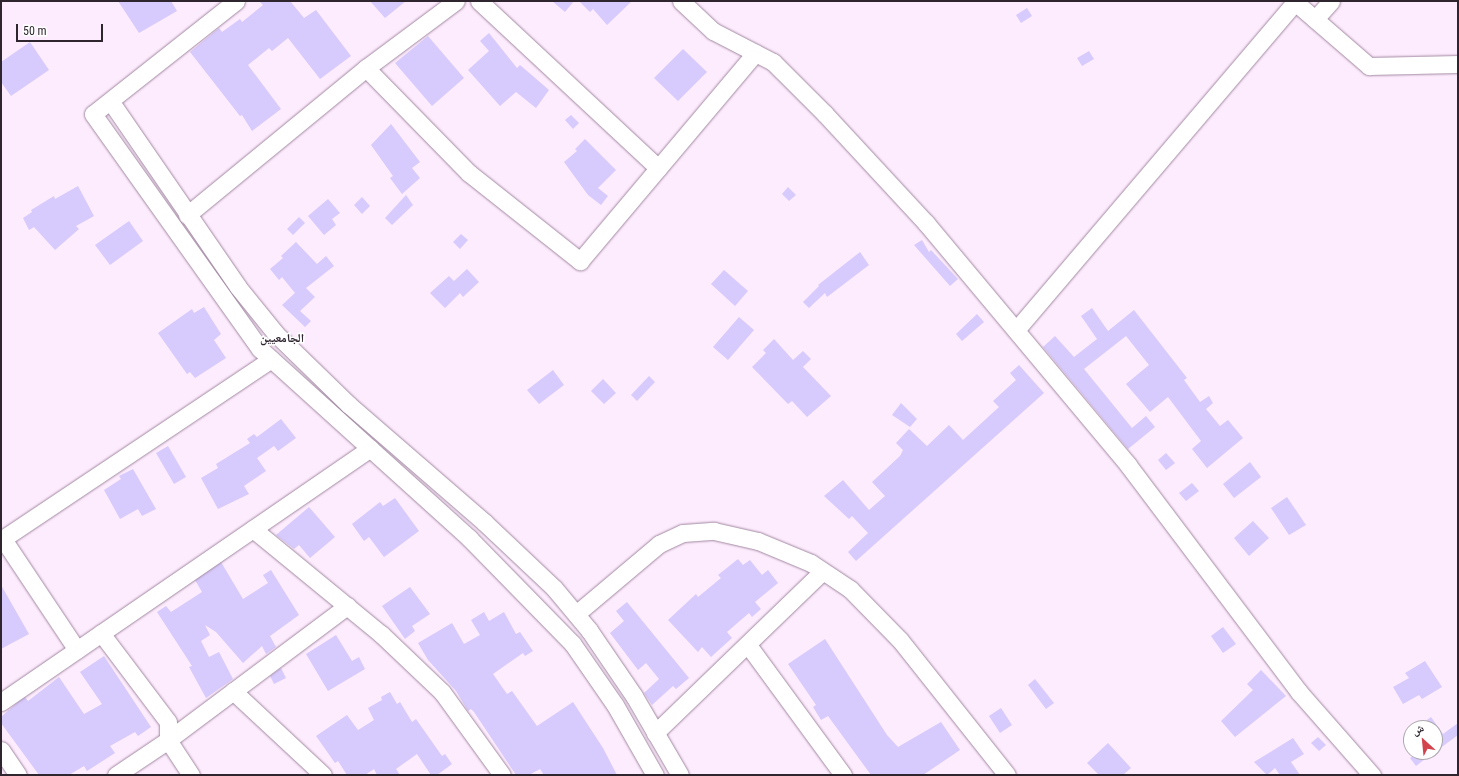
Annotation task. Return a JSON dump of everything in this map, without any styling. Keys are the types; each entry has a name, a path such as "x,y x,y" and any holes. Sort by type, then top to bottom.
{"street":[{"path":"236,1 111,102 93,114 256,342 271,358 370,448 504,574 572,643 615,705 655,775"},
{"path":"187,215 366,68 456,1"},
{"path":"479,1 658,168"},
{"path":"681,1 713,31 773,62 825,114 926,223 1128,465 1299,692 1372,775"},
{"path":"1016,330 1295,1 1369,66 1458,64"},
{"path":"1315,19 1330,1"},
{"path":"366,68 469,173 580,261 755,53"},
{"path":"111,102 187,215 238,287 276,334 348,405 484,522 541,577 576,614 589,630 652,727 680,775"},
{"path":"77,650 2,539 271,358"},
{"path":"1,702 370,448"},
{"path":"252,529 381,634 442,692 502,775"},
{"path":"576,614 659,544 683,533 714,531 758,541 811,563 850,589 900,640 1007,775"},
{"path":"637,744 652,727 748,645 823,571"},
{"path":"504,574 541,577"},
{"path":"116,775 168,740 348,606"},
{"path":"101,633 168,722 168,740 191,775"},
{"path":"748,645 843,775"},
{"path":"232,691 323,775"},
{"path":"1,750 18,775"}],"building":[{"path":"118,1 171,1 177,11 139,33"},
{"path":"259,1 290,1 304,18 316,10 351,56 320,79 288,38 272,51 269,48 248,65 281,109 252,131 242,115 240,116 190,52 219,28 222,32 240,19 242,22 263,5"},
{"path":"370,1 406,1 385,18"},
{"path":"552,1 574,1 565,12"},
{"path":"579,1 632,1 607,25 593,9 590,12"},
{"path":"1027,8 1032,16 1021,23 1016,15"},
{"path":"489,33 517,68 520,65 549,90 536,108 516,92 500,106 468,70 489,51 480,41"},
{"path":"428,36 464,78 432,106 395,63"},
{"path":"30,42 49,70 11,96 1,82 1,62"},
{"path":"683,49 707,72 678,101 654,78"},
{"path":"1089,51 1094,59 1082,66 1077,58"},
{"path":"571,115 579,123 573,129 565,120"},
{"path":"391,124 420,162 412,168 420,178 402,194 390,178 393,176 371,145"},
{"path":"585,139 616,170 598,188 608,196 601,205 588,195 564,162 577,151 575,149"},
{"path":"78,186 94,216 76,226 79,229 55,250 34,227 29,230 23,218 32,212 31,210 54,196 55,199"},
{"path":"788,187 796,195 789,201 782,194"},
{"path":"406,195 413,205 392,225 385,218"},
{"path":"362,197 370,206 362,214 354,205"},
{"path":"328,199 340,213 332,219 336,225 324,235 308,216"},
{"path":"299,217 305,223 293,235 287,229"},
{"path":"129,221 143,241 110,265 95,245"},
{"path":"461,234 468,240 460,249 453,242"},
{"path":"922,240 929,252 931,250 958,279 950,286 914,245"},
{"path":"296,242 317,264 326,256 334,266 306,288 315,297 300,311 311,321 305,327 282,305 295,293 282,277 279,280 270,269 283,258 281,256"},
{"path":"860,252 869,265 827,297 825,293 809,308 803,302 819,286 818,285"},
{"path":"467,269 479,282 463,297 460,293 445,308 430,293 449,276 454,281"},
{"path":"724,270 748,291 735,306 711,284"},
{"path":"204,307 221,334 214,340 226,358 195,378 190,372 187,374 158,333 192,309 194,313"},
{"path":"1092,308 1108,331 1134,310 1187,378 1184,380 1200,402 1209,396 1213,403 1206,409 1220,426 1228,420 1243,438 1207,468 1192,449 1201,441 1168,397 1150,412 1126,384 1149,365 1126,336 1084,369 1132,428 1146,416 1155,427 1128,449 1043,347 1055,336 1074,357 1097,339 1081,316"},
{"path":"977,314 984,322 962,341 956,334"},
{"path":"739,317 754,330 728,360 713,347"},
{"path":"774,339 793,360 803,351 811,359 803,367 831,396 807,417 792,401 788,404 752,367 766,353 763,350"},
{"path":"1019,365 1044,393 856,561 848,552 868,533 852,516 849,519 824,496 843,480 869,510 885,496 872,482 900,456 903,450 896,443 909,429 927,446 949,425 963,440 999,407 993,401 1016,380 1010,373"},
{"path":"553,370 564,385 539,404 527,390"},
{"path":"649,376 655,382 637,401 631,395"},
{"path":"603,379 616,393 604,404 591,391"},
{"path":"901,403 917,419 910,427 892,415"},
{"path":"281,419 296,438 278,451 274,446 257,458 266,471 244,486 249,494 218,509 201,478 218,468 216,464 250,443 247,439 254,434 257,437"},
{"path":"168,446 186,477 174,484 156,453"},
{"path":"1166,453 1175,463 1166,470 1158,460"},
{"path":"1250,462 1261,477 1234,498 1223,484"},
{"path":"133,469 156,509 142,516 138,509 120,519 104,490 121,479 119,476"},
{"path":"1192,483 1199,491 1186,501 1179,493"},
{"path":"1287,497 1306,525 1289,535 1271,508"},
{"path":"395,498 419,531 384,557 369,537 364,541 352,524 380,502 383,506"},
{"path":"309,507 335,537 310,558 299,545 294,549 276,535"},
{"path":"1253,521 1269,538 1249,556 1234,538"},
{"path":"738,559 743,565 750,560 762,575 768,570 778,583 755,602 761,609 752,617 749,613 727,632 732,638 711,657 702,647 698,652 668,620 696,594 698,597 721,578 718,575"},
{"path":"221,562 243,599 268,583 263,575 271,570 299,615 270,636 276,647 266,654 262,646 243,663 216,632 205,625 210,635 201,641 209,657 219,652 233,679 206,698 189,667 192,666 157,612 166,606 171,612 202,592 195,580"},
{"path":"1,585 29,634 1,649"},
{"path":"410,587 430,614 412,626 415,631 405,639 382,606"},
{"path":"627,602 689,678 676,689 673,686 652,705 644,693 659,679 646,663 638,670 610,633 624,621 616,611"},
{"path":"484,612 489,621 504,612 516,634 520,632 533,651 525,656 523,653 493,674 507,694 512,691 537,726 573,702 603,748 617,775 544,775 540,769 529,775 516,775 474,712 471,709 468,711 456,691 428,660 418,643 452,623 464,644 480,635 471,620"},
{"path":"1223,627 1236,644 1223,653 1211,636"},
{"path":"336,635 352,661 359,657 365,669 328,691 306,654"},
{"path":"825,639 887,735 898,747 941,722 960,750 923,775 871,775 828,716 821,720 813,707 816,705 788,664"},
{"path":"104,656 151,727 138,736 135,732 110,746 115,753 87,771 84,766 69,775 39,775 1,723 1,717 25,697 28,701 59,677 84,714 102,704 80,672"},
{"path":"1425,661 1442,687 1422,699 1419,695 1403,704 1393,687 1409,678 1405,673"},
{"path":"281,668 286,678 274,684 270,676"},
{"path":"1261,670 1286,696 1235,737 1221,721 1253,690 1247,684"},
{"path":"1035,679 1054,703 1046,709 1028,685"},
{"path":"390,692 397,704 400,702 412,722 416,719 442,756 445,754 452,764 437,775 431,775 417,754 396,769 400,775 377,775 374,769 365,775 347,775 338,761 335,763 316,736 347,715 358,730 374,720 368,708 382,700 381,697"},
{"path":"1001,708 1012,725 1000,733 989,716"},
{"path":"1458,723 1458,735 1443,746 1443,734"},
{"path":"1318,737 1326,745 1319,751 1311,743"},
{"path":"1293,738 1304,754 1291,762 1300,775 1280,775 1275,768 1267,775 1254,762"},
{"path":"1108,743 1131,768 1123,775 1099,775 1087,763"},
{"path":"1412,760 1424,760 1416,766"}],"district":[{"name":"الجامعيين","path":"282,339"}]}
